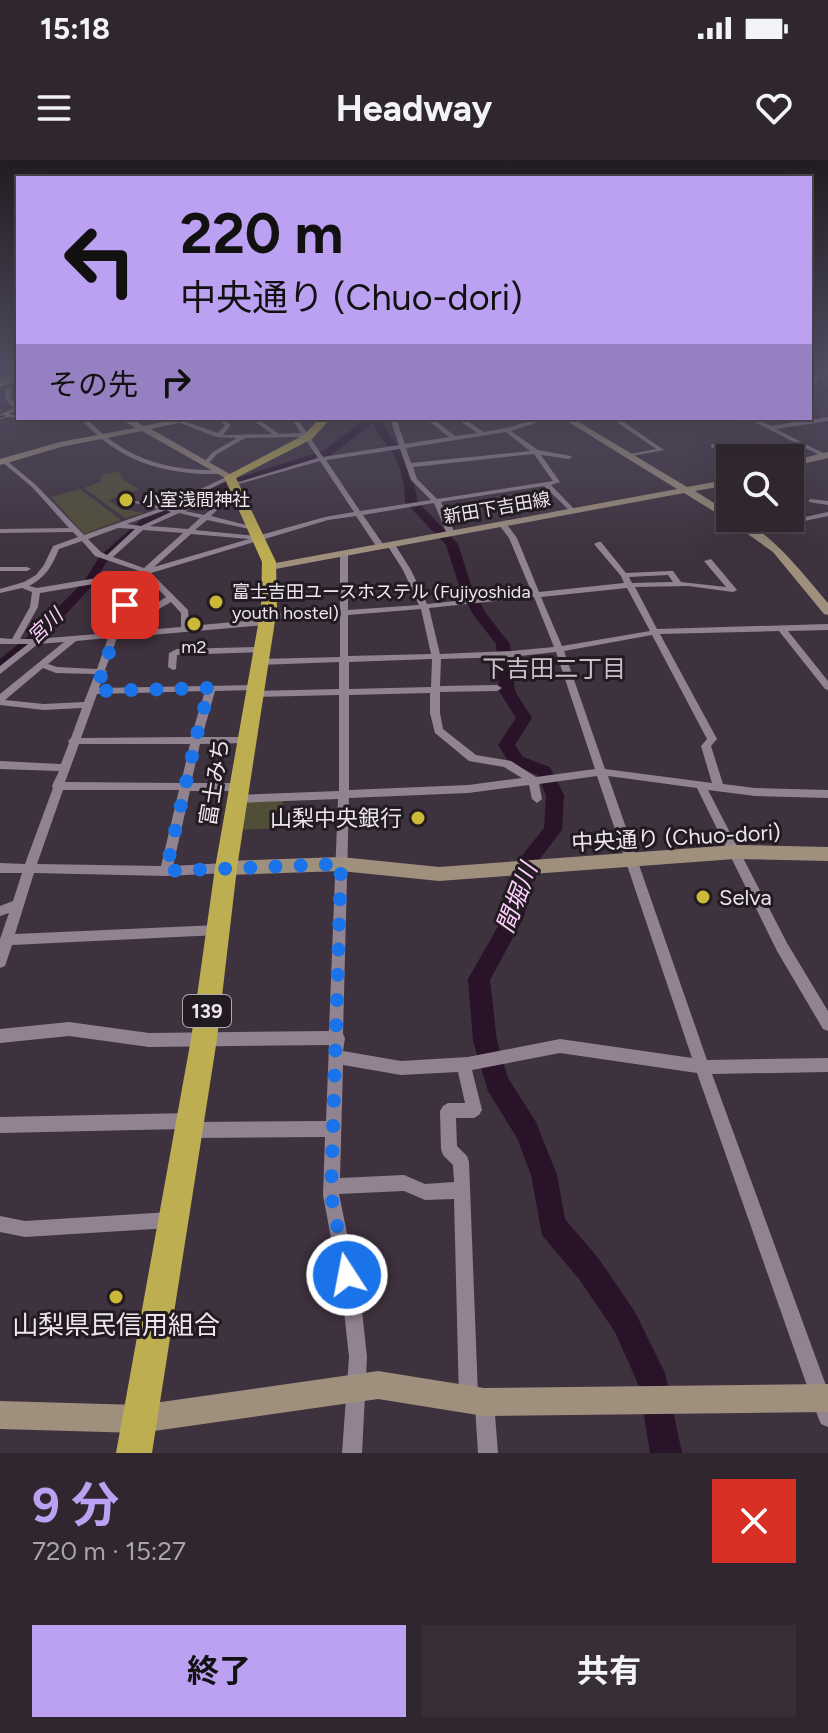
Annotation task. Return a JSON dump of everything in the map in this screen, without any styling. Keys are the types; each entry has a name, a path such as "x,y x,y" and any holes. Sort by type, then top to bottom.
{"highway":[{"path":"230,479 311,432"},
{"name":"富士みち","path":"134,1453 204,1039 226,868 267,619 270,567 230,479"}],"street":[{"path":"95,432 137,461 230,479"},
{"path":"2,462 122,432"},
{"path":"151,432 230,479"},
{"path":"208,432 242,438 307,436"},
{"path":"218,436 221,432"},
{"path":"273,432 278,436"},
{"path":"304,432 358,512 412,577 424,606 436,656 439,731 473,758 507,764 543,779"},
{"path":"395,432 398,449 409,465 414,480 437,502 447,535"},
{"path":"446,432 455,439"},
{"path":"0,591 23,586 49,565 56,548 166,508 230,479 320,457 398,449 493,432"},
{"path":"23,586 36,591 140,573 256,533 358,512 557,482 536,452 510,432"},
{"path":"589,432 716,508"},
{"path":"628,456 661,450 635,432"},
{"path":"778,432 826,455"},
{"path":"206,463 215,453 242,438"},
{"path":"409,465 536,452 569,457"},
{"path":"804,460 826,455"},
{"path":"2,462 34,486 80,539 108,558 140,573 171,598 185,612 185,629"},
{"path":"546,484 574,512"},
{"name":"新田下吉田線","path":"270,567 716,486"},
{"path":"108,558 141,528 215,494"},
{"path":"811,501 828,503"},
{"path":"137,502 206,517 256,533"},
{"path":"0,962 27,871 73,741 96,691 114,635 140,573 216,508"},
{"path":"804,519 828,514"},
{"path":"0,1415 140,1419 378,1385 476,1400 682,1399 826,1404 702,1067 559,649 513,538 503,525"},
{"path":"116,526 188,533 256,533"},
{"path":"0,531 72,530"},
{"path":"752,532 777,550 828,611"},
{"path":"598,544 630,585 712,739 706,746 718,786"},
{"path":"344,554 344,795 331,1186 352,1302 358,1388 352,1453"},
{"path":"0,641 73,639 630,585 678,583 733,590 708,561"},
{"path":"0,569 27,569"},
{"path":"624,575 670,573 678,583"},
{"path":"19,641 34,607 36,591"},
{"path":"138,633 149,612 171,598"},
{"path":"96,691 211,688 257,673 344,660 506,654 655,635 662,631 828,627"},
{"path":"781,628 828,687"},
{"path":"0,700 73,639"},
{"path":"0,671 35,642"},
{"path":"173,667 173,653 177,652 342,693 497,688"},
{"path":"42,665 56,670 102,672"},
{"path":"166,871 211,688"},
{"path":"0,700 44,707 89,705"},
{"path":"73,741 247,740"},
{"path":"0,765 64,768"},
{"path":"57,786 344,795 468,789 602,772 755,792 828,794"},
{"path":"537,799 543,779"},
{"path":"700,784 782,947 828,1024"},
{"name":"中央通り (Chuo-dori)","path":"0,868 27,871 166,871 341,864 439,874 735,852 828,854"},
{"path":"0,911 17,905"},
{"path":"6,940 218,930"},
{"path":"0,1036 69,1029 149,1040 338,1038"},
{"path":"337,1057 401,1068 465,1064 560,1046 702,1067 828,1065"},
{"path":"465,1064 474,1110 448,1111 449,1149 461,1162 476,1400 488,1453"},
{"path":"0,1125 334,1129"},
{"path":"331,1186 404,1183 425,1192 462,1190"},
{"path":"0,1224 25,1229 173,1220"}],"shaded area":[{"path":"120,472 122,479 139,489 109,500 121,509 144,513 125,518 84,488 100,482 102,474"},
{"path":"80,489 121,520 84,534 51,497"},
{"path":"283,800 281,828 235,830 241,802"}],"waterway":[{"name":"宮川","path":"109,554 148,519 232,483 327,453 354,432"},
{"name":"間堀川","path":"382,432 398,453 410,483 411,502 452,544 465,585 479,613 503,644 507,691 524,718 506,745 517,761 544,771 555,795 553,830 526,863 514,917 479,979 485,1041 497,1083 527,1131 544,1175 552,1225 589,1269 625,1322 654,1384 666,1453"},
{"name":"宮川","path":"90,579 104,559"},
{"name":"宮川","path":"0,666 41,633 86,584"}],"place":[{"name":"小室浅間神社","path":"126,500"},
{"name":"富士吉田ユースホステル (Fujiyoshida youth hostel)","path":"216,602"},
{"name":"m2","path":"194,624"},
{"name":"山梨中央銀行","path":"418,818"},
{"name":"Selva","path":"703,897"},
{"name":"山梨県民信用組合","path":"116,1297"}],"district":[{"name":"下吉田二丁目","path":"554,669"}],"route":[{"path":"125,605 96,691 211,688 201,717 166,871 341,864 331,1195 347,1275"}]}
